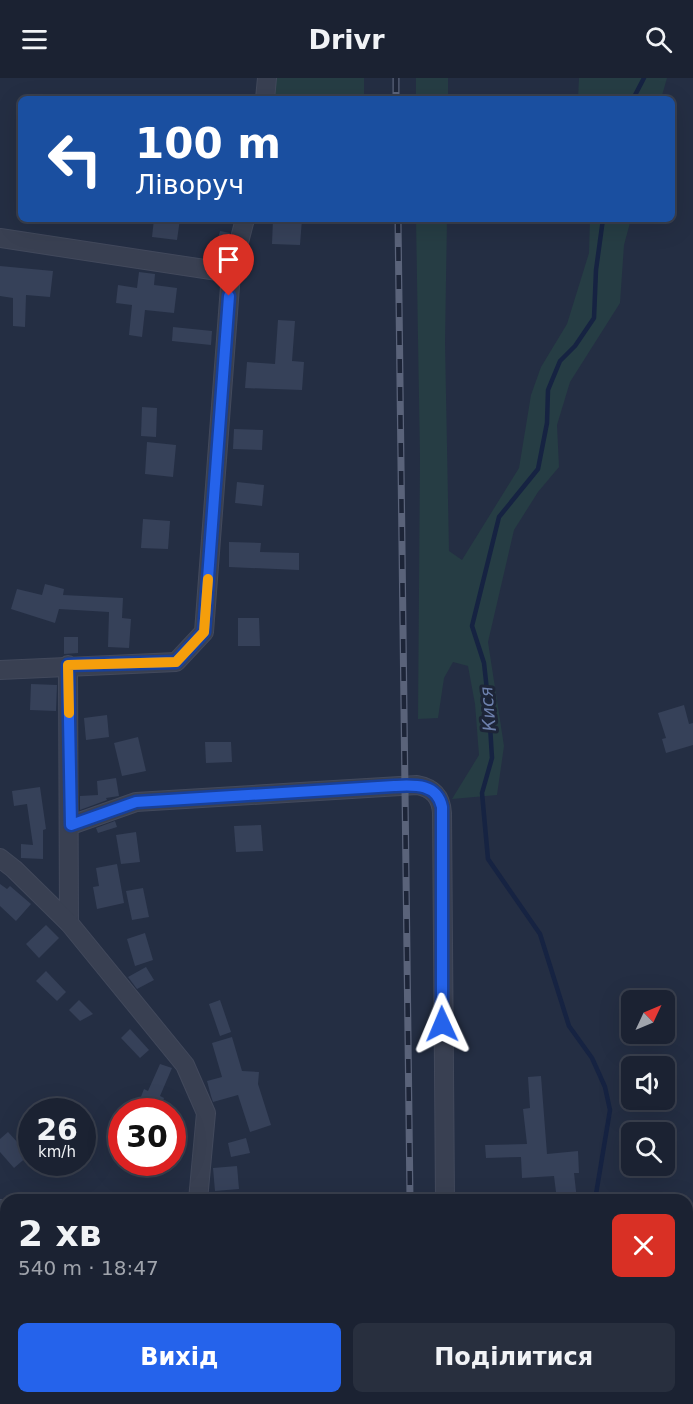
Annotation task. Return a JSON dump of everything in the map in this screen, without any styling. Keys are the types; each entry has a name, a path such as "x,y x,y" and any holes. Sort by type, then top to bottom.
{"street":[{"path":"266,96 267,78"},
{"path":"0,670 68,665 176,662 204,632 231,273 243,222"},
{"path":"0,238 231,273"},
{"path":"68,665 71,825 69,923"},
{"path":"71,825 136,802 200,796 417,785 425,787 436,795 442,813 445,1194"},
{"path":"0,858 69,923 185,1065 206,1113 199,1194"}],"shaded area":[{"path":"275,78 364,78 364,96 273,96"},
{"path":"416,78 448,78 448,96 416,96"},
{"path":"579,78 667,78 662,96 578,96"},
{"path":"416,222 447,222 445,342 449,551 462,560 519,468 531,395 541,367 567,324 589,253 590,222 630,222 624,245 620,303 570,382 557,425 559,467 538,492 514,530 488,642 504,746 497,795 452,799 479,755 475,704 468,666 453,662 444,678 438,718 418,719 420,457"}],"building":[{"path":"154,222 180,222 177,240 152,237"},
{"path":"273,222 302,222 300,245 272,244"},
{"path":"220,231 230,233 224,256 214,254"},
{"path":"0,266 53,271 50,297 26,295 25,327 13,326 13,298 0,296"},
{"path":"139,272 155,274 154,285 177,288 174,313 145,310 142,337 129,335 132,305 116,303 118,285 137,288"},
{"path":"278,320 295,321 292,361 304,362 302,390 245,388 247,362 275,364"},
{"path":"173,327 212,331 211,345 172,341"},
{"path":"142,407 157,408 156,437 141,436"},
{"path":"234,429 263,430 262,450 233,449"},
{"path":"147,442 176,445 173,477 145,474"},
{"path":"237,482 264,485 262,506 235,503"},
{"path":"143,519 170,521 168,549 141,548"},
{"path":"229,542 261,543 260,552 299,553 299,570 229,567"},
{"path":"45,584 64,589 63,595 123,598 122,618 131,619 129,648 108,647 109,612 59,609 55,623 11,609 17,589 42,595"},
{"path":"238,618 259,618 260,646 238,646"},
{"path":"64,637 78,637 78,653 64,654"},
{"path":"31,684 57,685 56,711 30,710"},
{"path":"684,705 689,724 693,723 693,745 666,753 662,739 666,738 658,713"},
{"path":"107,715 109,737 86,740 84,718"},
{"path":"138,737 146,771 122,776 114,743"},
{"path":"205,742 231,742 232,762 206,763"},
{"path":"116,778 119,796 106,798 107,800 80,810 80,796 98,795 97,781"},
{"path":"40,787 46,829 43,830 43,859 21,858 21,844 33,845 27,804 14,806 12,791"},
{"path":"115,821 117,827 98,833 96,828"},
{"path":"261,825 263,851 236,852 234,826"},
{"path":"136,832 140,862 121,864 116,835"},
{"path":"117,864 124,903 97,909 93,887 99,886 96,868"},
{"path":"0,884 7,889 10,886 31,904 16,921 0,906"},
{"path":"143,888 149,917 132,920 126,891"},
{"path":"46,925 59,938 39,958 26,944"},
{"path":"145,933 153,960 135,966 127,939"},
{"path":"146,967 154,980 137,989 128,977"},
{"path":"46,971 66,992 57,1001 36,981"},
{"path":"79,1000 93,1014 80,1021 69,1010"},
{"path":"220,1000 231,1032 220,1036 209,1004"},
{"path":"130,1029 149,1050 140,1058 121,1038"},
{"path":"232,1037 242,1071 259,1072 258,1084 271,1125 250,1132 238,1095 213,1102 207,1081 222,1077 212,1043"},
{"path":"160,1064 172,1068 160,1096 164,1098 140,1098 144,1089 148,1091"},
{"path":"541,1076 547,1154 578,1151 579,1173 574,1173 576,1194 556,1194 554,1176 522,1178 521,1157 486,1158 485,1145 527,1144 523,1109 530,1108 528,1077"},
{"path":"8,1132 18,1143 18,1165 14,1168 0,1152 0,1139"},
{"path":"246,1138 250,1153 231,1157 228,1143"},
{"path":"237,1166 239,1189 215,1191 213,1168"}],"waterway":[{"name":"Кися","path":"635,96 644,78"},
{"name":"Кися","path":"596,1194 610,1110 605,1087 592,1058 569,1026 540,934 488,859 482,793 492,758 489,709 484,663 472,626 499,517 538,469 547,423 548,390 560,361 575,346 594,318 596,270 603,222"}],"railway":[{"path":"396,78 396,96"},
{"path":"398,222 410,1194"}],"slow traffic":[{"path":"69,713 68,665 176,662 204,632 208,579"}],"route":[{"path":"229,296 204,632 176,662 68,665 71,825 136,802 200,796 394,786 417,785 430,789 439,798 442,807 442,1024"}]}
